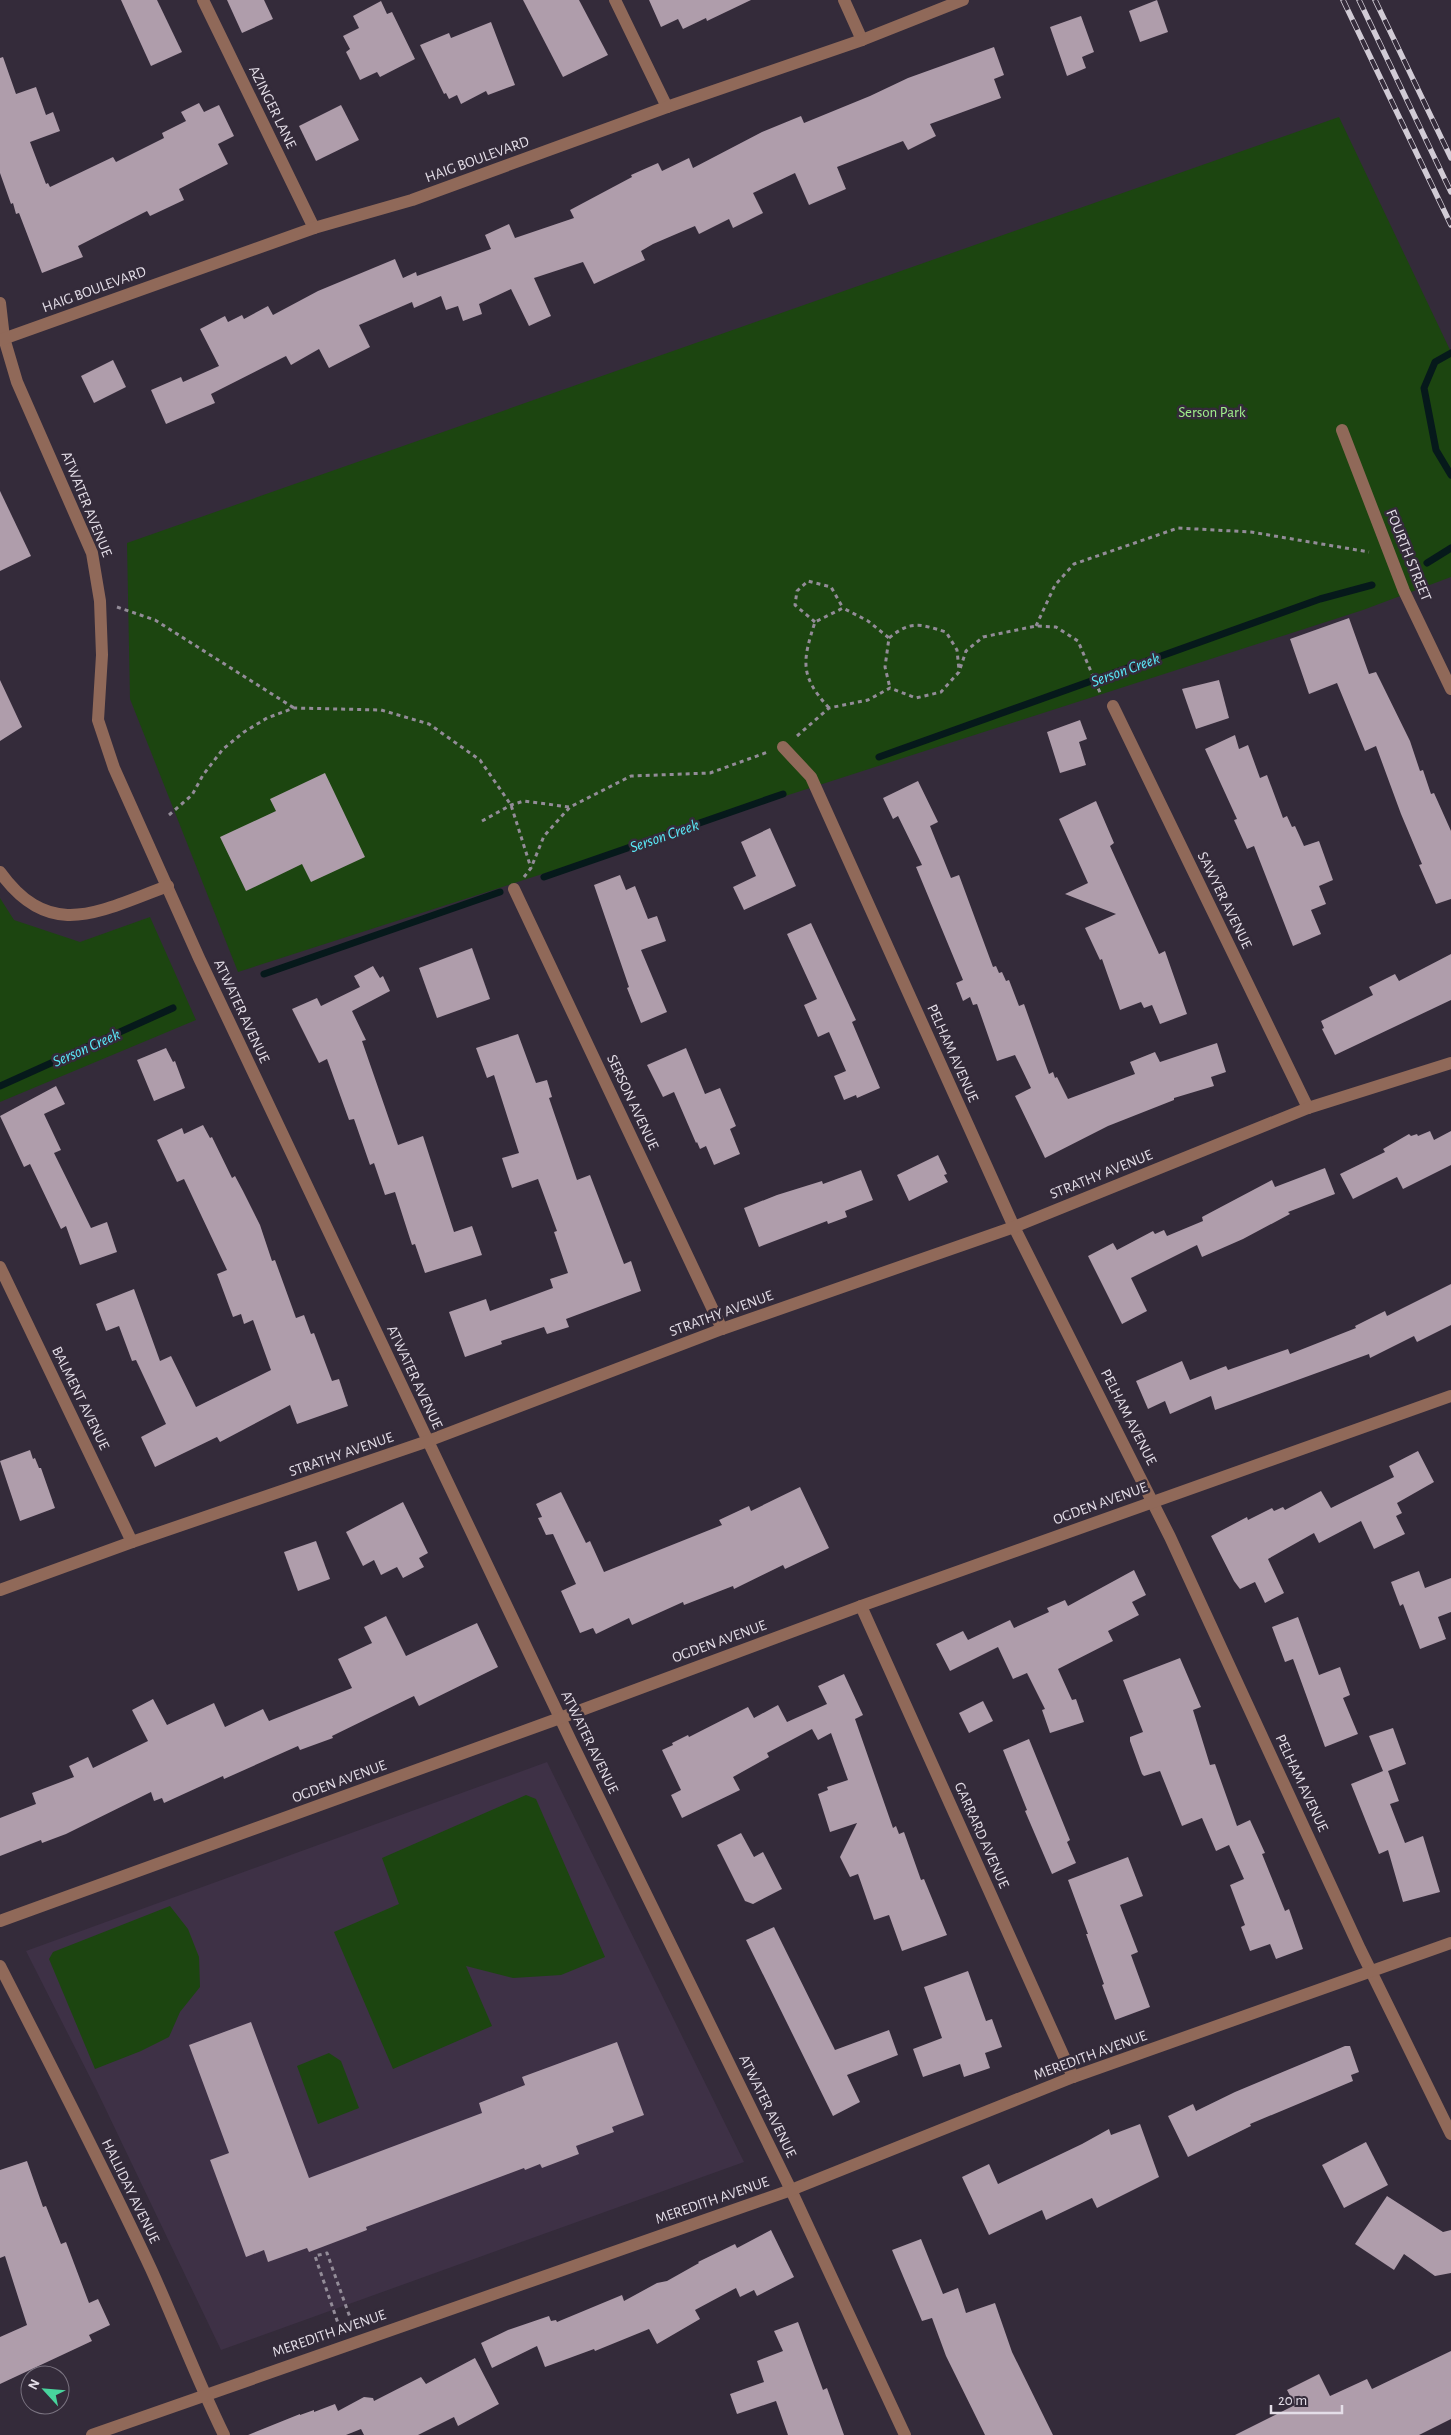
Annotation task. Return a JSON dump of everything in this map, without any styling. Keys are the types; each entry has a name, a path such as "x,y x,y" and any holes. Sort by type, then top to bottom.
{"street":[{"name":"AZINGER LANE","path":"203,0 314,228"},
{"path":"615,0 667,107"},
{"path":"844,0 862,40"},
{"name":"HAIG BOULEVARD","path":"2,339 314,228 412,200 667,107 862,40 963,0"},
{"name":"ATWATER AVENUE","path":"0,303 2,339 17,382 92,553 100,601 102,655 98,720 101,734 114,768 168,886 198,958 560,1718 790,2190 905,2435"},
{"name":"FOURTH STREET","path":"1342,430 1404,591 1451,689"},
{"name":"SAWYER AVENUE","path":"1108,703 1308,1108"},
{"name":"PELHAM AVENUE","path":"783,747 811,777 1014,1227 1152,1502 1371,1971 1451,2134"},
{"path":"0,872 14,892 34,906 60,915 85,916 168,886"},
{"name":"SERSON AVENUE","path":"514,889 722,1329"},
{"name":"STRATHY AVENUE","path":"0,1590 132,1542 428,1442 722,1329 1014,1227 1308,1108 1451,1063"},
{"name":"BALMENT AVENUE","path":"0,1268 132,1542"},
{"name":"OGDEN AVENUE","path":"0,1921 560,1718 861,1606 1152,1502 1450,1400"},
{"name":"GARRARD AVENUE","path":"861,1606 1073,2077"},
{"name":"MEREDITH AVENUE","path":"92,2435 346,2344 790,2190 1073,2077 1451,1943"},
{"name":"HALLIDAY AVENUE","path":"0,1966 83,2128 151,2270 204,2394 224,2435"}],"path":[{"path":"1036,626 1055,585 1074,564 1178,528 1251,532 1390,556"},
{"path":"815,622 795,605 797,591 808,581 831,587 843,608 868,621 888,638"},
{"path":"100,601 155,620 294,708"},
{"path":"829,708 816,694 806,674 806,648 815,622 843,608"},
{"path":"890,688 886,666 888,638 903,626 923,625 946,632 957,650 959,672"},
{"path":"168,815 192,795 203,775 223,749 244,732 267,718 294,708 381,710 429,724 480,760 511,805 531,868 544,836 570,807 631,776 710,773 783,747 829,708 868,700 890,688 916,698 941,692 959,672 966,651 984,637 1036,626 1056,627 1068,632 1078,640 1108,703"},
{"path":"482,821 511,805 524,801 570,807"},
{"path":"346,2344 315,2256 328,2253 358,2340"}],"shaded area":[{"path":"547,1762 744,2162 221,2350 97,2091 26,1951"}],"green space":[{"name":"Serson Park","path":"1339,117 1451,352 1451,577 1363,610 238,972 130,699 127,543"},
{"path":"0,898 14,920 80,942 150,917 196,1020 0,1102"},
{"path":"526,1795 536,1799 605,1957 561,1975 513,1978 466,1966 492,2026 393,2069 334,1932 399,1904 382,1858"},
{"path":"170,1906 188,1929 199,1957 200,1987 180,2012 169,2037 141,2051 95,2069 49,1959 53,1952"},
{"path":"329,2053 341,2061 359,2108 318,2124 297,2066"}],"building":[{"path":"121,0 157,0 182,52 151,66"},
{"path":"227,0 264,0 273,19 242,33"},
{"path":"523,0 579,0 608,55 563,77"},
{"path":"649,0 751,0 707,21 706,18 683,29 678,19 661,27"},
{"path":"1157,0 1168,32 1140,42 1129,11"},
{"path":"381,1 387,14 392,12 415,59 380,77 377,72 360,80 346,52 350,49 343,36 359,28 353,16"},
{"path":"1081,16 1094,52 1082,57 1086,68 1067,76 1050,27"},
{"path":"491,22 515,85 488,95 486,91 461,104 457,95 449,99 446,93 444,94 420,45 449,33 451,38"},
{"path":"994,47 1004,75 994,79 1001,98 930,124 936,136 908,150 903,141 837,167 846,189 809,205 795,173 753,193 763,213 733,228 729,219 699,234 695,226 653,244 641,251 645,260 594,284 583,262 534,278 551,316 529,326 511,289 479,304 482,314 463,321 458,306 446,310 441,296 414,308 412,302 359,325 370,347 329,368 319,349 291,365 286,356 211,394 215,403 166,424 151,390 181,377 183,382 219,366 200,329 225,316 228,322 242,315 244,319 268,306 273,315 318,291 395,259 403,278 416,272 417,276 491,249 485,235 509,224 515,238 574,218 570,210 632,177 631,175 658,163 662,171 689,158 693,168 762,132 801,116 804,123 908,78"},
{"path":"3,57 16,94 36,87 46,115 53,112 60,131 30,142 46,184 48,183 50,187 113,157 116,162 164,138 162,133 186,121 181,112 199,103 204,112 219,105 234,136 218,144 228,164 179,189 184,200 150,216 147,211 78,246 83,257 42,273 19,213 16,214 13,203 11,204 0,173 0,58"},
{"path":"341,105 359,140 316,161 299,126"},
{"path":"113,360 126,387 94,403 81,376"},
{"path":"0,491 31,556 0,571"},
{"path":"1349,618 1369,674 1376,672 1410,741 1420,771 1423,770 1431,794 1434,793 1451,831 1451,899 1436,904 1419,865 1422,864 1376,746 1365,751 1337,683 1309,694 1290,639"},
{"path":"0,680 22,727 0,741"},
{"path":"1219,680 1229,718 1196,729 1182,689"},
{"path":"1080,720 1087,739 1079,742 1086,765 1060,773 1047,732"},
{"path":"1235,735 1239,749 1248,745 1260,778 1267,775 1283,818 1287,816 1292,827 1295,826 1304,846 1319,841 1333,880 1319,886 1326,904 1311,910 1321,934 1293,946 1254,846 1247,849 1234,820 1237,819 1205,749"},
{"path":"325,773 365,857 311,882 302,864 246,891 220,837 276,811 270,799"},
{"path":"918,781 938,822 930,826 951,878 959,875 993,967 996,966 999,973 1002,972 1006,981 1009,980 1019,1006 1024,1004 1049,1074 1053,1072 1055,1078 1057,1077 1068,1099 1135,1074 1130,1062 1155,1052 1160,1062 1217,1043 1226,1072 1211,1077 1214,1086 1174,1098 1174,1100 1108,1126 1045,1158 1015,1096 1031,1088 1015,1055 997,1061 977,1004 973,1005 970,997 963,1001 956,983 963,980 916,867 922,865 898,816 893,819 883,798"},
{"path":"1096,801 1114,843 1110,846 1159,954 1165,951 1187,1014 1160,1024 1152,1005 1144,1008 1141,1002 1120,1010 1102,959 1100,960 1085,928 1116,914 1065,894 1088,883 1059,819"},
{"path":"770,828 796,886 744,910 733,887 756,876 741,842"},
{"path":"620,875 626,890 635,886 648,919 657,916 666,941 641,950 667,1012 641,1023 627,988 629,987 594,885"},
{"path":"811,923 856,1020 852,1022 880,1088 857,1098 856,1095 844,1100 834,1076 846,1071 829,1032 818,1037 804,1005 817,999 787,934"},
{"path":"472,948 490,999 437,1018 419,968"},
{"path":"1451,954 1451,1000 1335,1055 1322,1029 1324,1028 1321,1021 1373,995 1369,987 1395,974 1399,981"},
{"path":"373,966 380,978 383,976 390,991 352,1011 366,1040 362,1041 398,1145 423,1136 454,1232 472,1226 482,1255 425,1273 415,1244 412,1245 395,1192 385,1195 374,1163 370,1165 354,1119 349,1120 327,1059 319,1063 292,1009 317,998 321,1006 360,987 354,976"},
{"path":"518,1034 536,1083 547,1080 552,1097 549,1098 577,1180 590,1175 624,1264 631,1261 641,1291 566,1319 569,1327 547,1334 544,1327 501,1341 502,1344 465,1357 449,1312 486,1299 490,1311 553,1288 550,1279 568,1273 554,1232 557,1231 538,1179 512,1188 502,1158 519,1153 494,1075 487,1078 476,1048"},
{"path":"166,1048 173,1062 175,1061 185,1088 154,1101 137,1060"},
{"path":"686,1048 705,1094 720,1088 736,1126 730,1129 740,1154 714,1165 706,1146 700,1149 696,1143 674,1092 663,1097 647,1065"},
{"path":"56,1086 65,1104 44,1114 61,1150 54,1153 91,1228 107,1222 117,1252 80,1265 66,1226 61,1229 30,1164 24,1167 0,1116"},
{"path":"203,1125 210,1138 212,1137 232,1178 235,1176 260,1225 272,1261 275,1260 296,1318 304,1315 311,1334 314,1333 332,1381 339,1379 348,1406 297,1424 290,1405 220,1442 217,1437 155,1467 141,1437 166,1424 136,1360 132,1361 119,1326 106,1331 96,1304 134,1289 160,1361 171,1356 196,1407 271,1370 253,1320 244,1324 241,1314 233,1317 217,1274 227,1270 184,1179 177,1182 157,1140 182,1128 184,1134"},
{"path":"1430,1131 1434,1140 1451,1131 1451,1165 1403,1189 1397,1177 1353,1199 1340,1174 1385,1152 1383,1149 1409,1134 1411,1136 1417,1134 1418,1136"},
{"path":"938,1155 947,1174 944,1175 948,1182 909,1201 897,1175"},
{"path":"1325,1168 1335,1194 1288,1212 1290,1214 1243,1239 1202,1257 1197,1245 1131,1278 1147,1311 1122,1324 1088,1256 1113,1243 1117,1250 1153,1231 1155,1234 1164,1230 1167,1236 1203,1221 1202,1217 1272,1180 1275,1187"},
{"path":"861,1170 873,1200 845,1211 847,1217 828,1224 827,1221 759,1247 744,1208 777,1195 822,1181 823,1184"},
{"path":"1451,1284 1451,1325 1417,1342 1414,1336 1370,1358 1369,1354 1215,1410 1211,1396 1170,1414 1165,1401 1148,1409 1136,1381 1182,1361 1190,1380 1226,1366 1228,1370 1288,1349 1290,1354 1356,1328 1355,1326 1385,1311 1387,1316"},
{"path":"30,1450 33,1459 35,1458 39,1468 41,1468 55,1508 20,1521 0,1461"},
{"path":"1418,1451 1434,1482 1397,1503 1402,1513 1396,1516 1405,1534 1374,1549 1361,1521 1319,1543 1314,1533 1268,1559 1284,1593 1265,1603 1255,1582 1240,1589 1234,1581 1211,1536 1247,1517 1248,1520 1272,1508 1274,1511 1283,1507 1285,1510 1321,1491 1331,1508 1394,1477 1389,1466"},
{"path":"800,1487 829,1548 785,1569 783,1565 734,1589 733,1586 684,1605 683,1602 632,1625 629,1618 596,1634 593,1628 580,1633 561,1591 576,1584 553,1534 546,1535 538,1518 542,1517 536,1504 561,1492 586,1543 590,1541 604,1572 722,1525 719,1520 749,1506 751,1511"},
{"path":"403,1502 428,1553 419,1558 424,1567 403,1578 397,1567 381,1575 374,1560 363,1566 346,1532"},
{"path":"316,1541 330,1579 298,1591 284,1552"},
{"path":"1134,1570 1146,1595 1132,1602 1139,1615 1108,1631 1113,1641 1058,1669 1072,1700 1076,1699 1084,1722 1050,1733 1042,1710 1045,1709 1027,1673 1013,1679 998,1647 950,1671 936,1644 963,1631 968,1640 1010,1620 1014,1628 1049,1612 1047,1608 1065,1600 1068,1606"},
{"path":"1419,1571 1425,1588 1451,1578 1451,1612 1438,1617 1446,1639 1420,1649 1403,1604 1400,1606 1391,1582"},
{"path":"386,1616 406,1656 477,1623 498,1667 419,1706 414,1696 332,1736 333,1738 300,1750 298,1746 224,1779 223,1776 164,1803 162,1798 154,1801 151,1792 66,1834 42,1843 41,1840 0,1856 0,1818 36,1804 32,1793 74,1777 69,1766 88,1757 93,1768 148,1741 132,1710 153,1699 167,1725 214,1703 225,1727 263,1709 269,1721 352,1688 338,1659 372,1643 364,1627"},
{"path":"1298,1617 1319,1675 1340,1667 1350,1695 1343,1698 1358,1734 1325,1747 1293,1659 1285,1662 1272,1627"},
{"path":"1180,1658 1201,1707 1193,1710 1210,1765 1215,1764 1237,1826 1250,1820 1265,1853 1262,1854 1285,1911 1289,1909 1303,1949 1276,1959 1270,1944 1250,1951 1241,1927 1245,1925 1230,1885 1244,1879 1229,1845 1216,1851 1202,1818 1182,1826 1160,1771 1144,1776 1142,1774 1130,1741 1130,1737 1143,1732 1123,1680"},
{"path":"844,1674 863,1715 855,1719 893,1828 896,1826 899,1834 904,1832 921,1880 924,1879 947,1935 902,1951 889,1915 874,1920 858,1874 850,1877 840,1857 857,1823 830,1832 818,1794 828,1790 827,1787 848,1780 831,1733 818,1740 812,1729 767,1753 769,1757 733,1777 740,1790 682,1818 671,1795 681,1790 662,1750 673,1745 672,1743 688,1735 689,1737 748,1707 754,1718 778,1705 787,1722 827,1704 818,1686"},
{"path":"983,1701 993,1721 969,1733 959,1713"},
{"path":"1393,1728 1406,1764 1388,1771 1399,1801 1390,1804 1405,1843 1423,1836 1440,1892 1403,1902 1388,1850 1379,1854 1351,1784 1383,1771 1369,1736"},
{"path":"1029,1739 1070,1840 1067,1842 1076,1863 1052,1874 1025,1811 1027,1810 1003,1750"},
{"path":"741,1833 754,1857 763,1852 782,1889 753,1904 745,1901 717,1845"},
{"path":"1128,1857 1143,1896 1120,1905 1138,1952 1131,1955 1150,2007 1115,2020 1086,1934 1088,1934 1068,1880"},
{"path":"774,1927 835,2050 889,2030 898,2055 847,2075 860,2102 833,2116 746,1940"},
{"path":"968,1971 986,2021 992,2019 1002,2047 985,2053 990,2068 964,2077 960,2064 923,2077 913,2049 942,2038 924,1987"},
{"path":"251,2022 309,2178 482,2113 479,2103 525,2085 522,2077 617,2042 644,2115 612,2127 614,2132 576,2146 579,2154 542,2168 540,2164 525,2170 524,2168 366,2227 367,2230 309,2252 307,2248 268,2262 264,2250 246,2257 210,2160 229,2153 189,2045"},
{"path":"1345,2046 1350,2046 1359,2072 1351,2075 1353,2081 1250,2124 1251,2126 1188,2157 1168,2116 1193,2104 1196,2111 1235,2092"},
{"path":"1140,2124 1159,2177 1097,2208 1092,2198 1046,2220 1042,2210 989,2235 962,2177 989,2164 998,2184 1109,2129 1111,2135"},
{"path":"1366,2142 1388,2185 1344,2208 1322,2165"},
{"path":"27,2161 43,2207 46,2206 61,2244 66,2242 89,2303 98,2299 110,2325 89,2335 92,2341 41,2365 20,2365 20,2375 0,2384 0,2337 27,2325 5,2256 0,2258 0,2170"},
{"path":"1387,2196 1443,2232 1451,2230 1451,2273 1435,2276 1404,2254 1394,2270 1355,2244"},
{"path":"771,2230 794,2277 757,2296 754,2290 740,2297 736,2288 695,2310 700,2319 657,2344 649,2329 595,2351 594,2349 545,2367 537,2346 492,2368 481,2343 508,2330 549,2316 551,2321 556,2320 557,2322 622,2295 624,2301 657,2283 667,2281 698,2262 735,2244 737,2248"},
{"path":"921,2239 943,2294 958,2288 966,2313 995,2303 1012,2352 1053,2435 985,2435 946,2356 932,2318 922,2321 892,2250"},
{"path":"798,2322 823,2390 827,2388 844,2435 788,2435 776,2401 737,2414 730,2394 764,2382 757,2361 783,2351 774,2331"},
{"path":"1451,2351 1451,2419 1419,2435 1235,2435 1295,2405 1287,2390 1319,2374 1330,2396 1367,2379 1372,2389"},
{"path":"475,2358 499,2404 458,2426 454,2417 418,2435 364,2435 361,2429 346,2435 248,2435 300,2414 314,2410 314,2412 335,2404 338,2411 364,2397 373,2398 374,2401 421,2377 426,2384"}],"waterway":[{"name":"Serson Creek","path":"1451,353 1435,362 1424,388 1436,450 1451,475"},
{"name":"Serson Creek","path":"1427,563 1451,548"},
{"name":"Serson Creek","path":"879,757 1320,599 1372,585"},
{"name":"Serson Creek","path":"544,877 783,794"},
{"name":"Serson Creek","path":"264,974 500,892"},
{"name":"Serson Creek","path":"0,1086 173,1008"}],"railway":[{"path":"1343,0 1451,225"},
{"path":"1359,0 1451,192"},
{"path":"1375,0 1451,158"}]}
